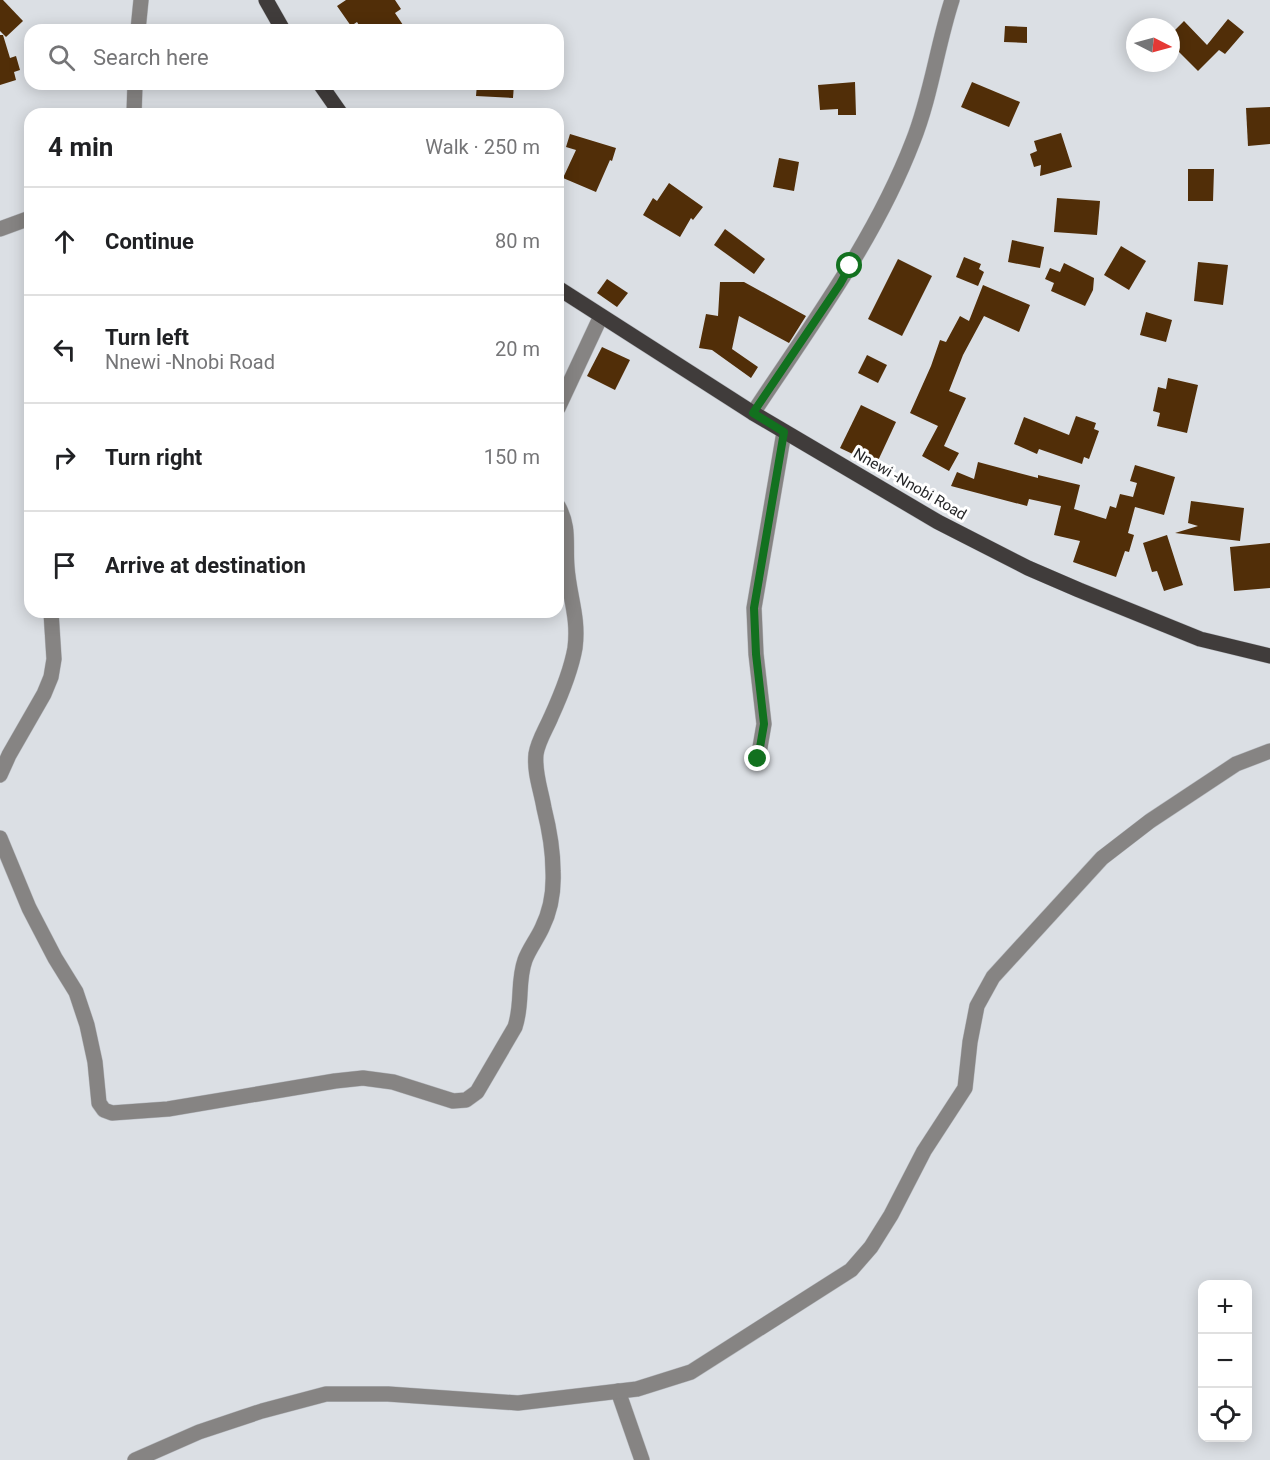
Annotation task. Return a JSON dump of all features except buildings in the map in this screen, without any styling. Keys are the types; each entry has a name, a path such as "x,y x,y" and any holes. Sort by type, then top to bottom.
{"main road":[{"path":"266,0 280,24"},
{"path":"324,90 337,108"},
{"name":"Nnewi -Nnobi Road","path":"564,292 753,413 938,522 1028,568 1200,639 1270,656"}],"street":[{"path":"139,24 141,0"},
{"path":"753,413 840,284 880,213 913,141 952,0"},
{"path":"134,108 135,90"},
{"path":"0,229 24,220"},
{"path":"564,395 601,316"},
{"path":"758,759 764,724 756,654 754,608 784,432"},
{"path":"0,838 29,908 76,992 87,1025 99,1103 104,1110 112,1113 168,1109 363,1078 393,1082 453,1101 466,1100 477,1092 515,1026 519,1015 521,994 519,982 525,960 542,928 552,898 554,871 545,809 536,770 536,754 560,698 574,650 576,613 566,566 568,533 564,517"},
{"path":"0,775 51,677 54,659 51,618"},
{"path":"135,1460 199,1432 262,1411 326,1394 388,1394 518,1403 637,1389 691,1372 851,1270 871,1247 891,1215 924,1151 965,1088 977,1006 993,976 1102,858 1150,821 1236,764 1270,751"},
{"path":"618,1391 642,1460"}],"route":[{"path":"758,759 764,724 756,654 754,608 784,432 753,413 850,266"}]}
